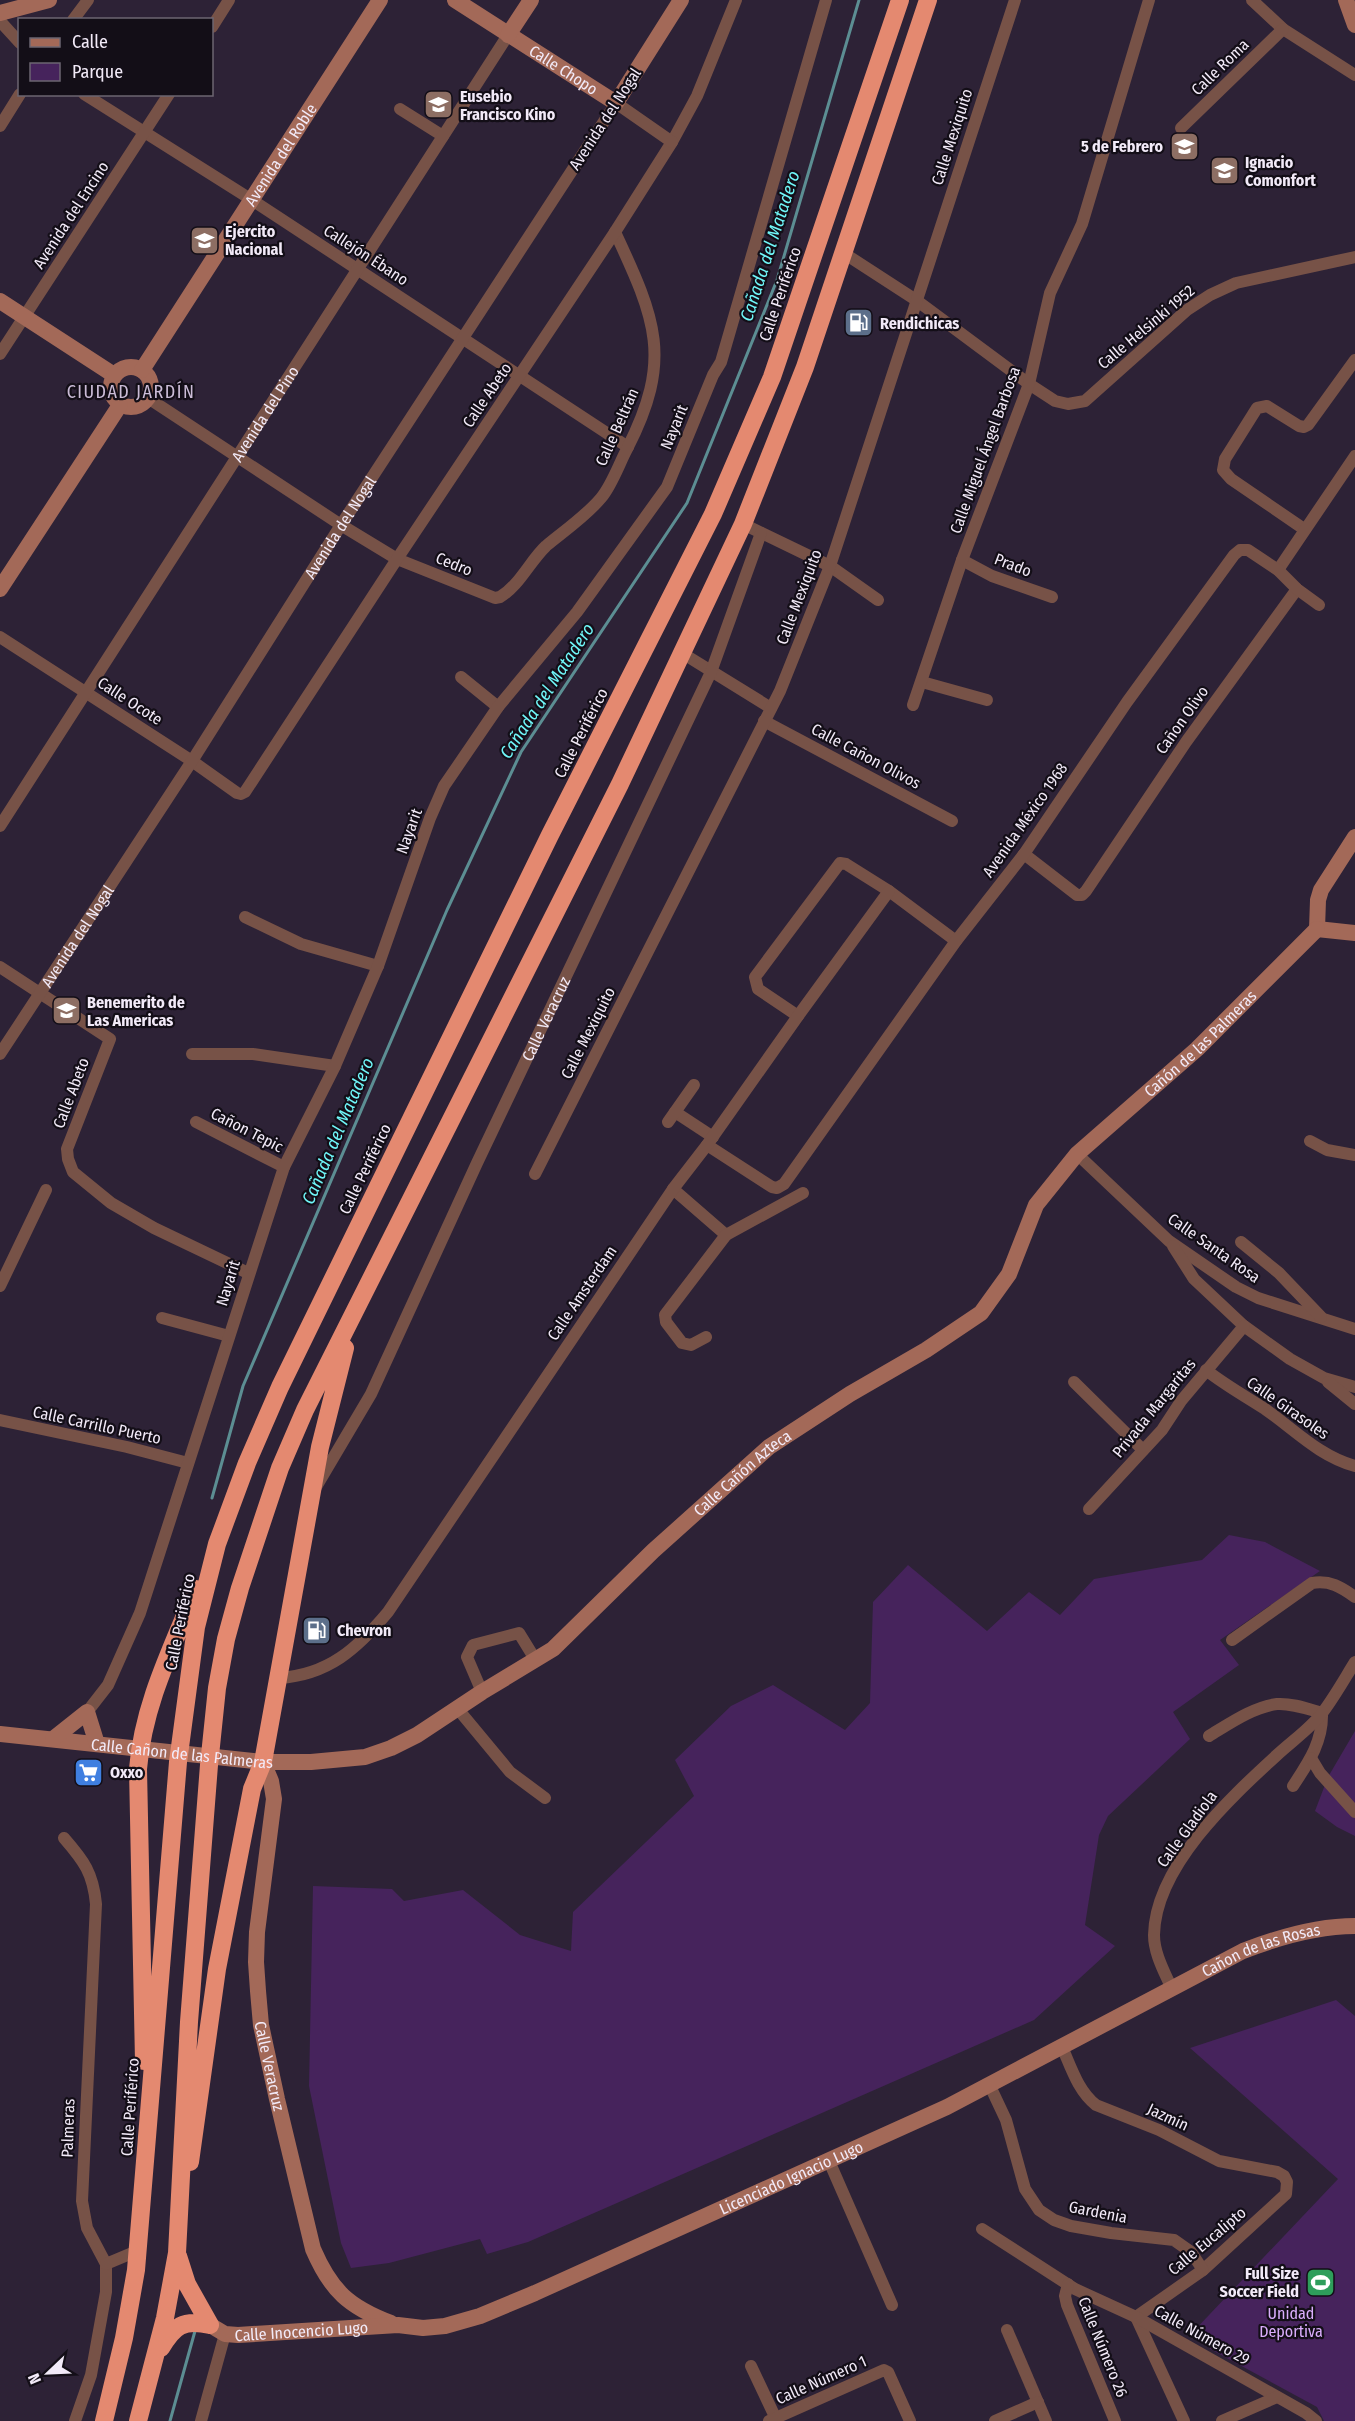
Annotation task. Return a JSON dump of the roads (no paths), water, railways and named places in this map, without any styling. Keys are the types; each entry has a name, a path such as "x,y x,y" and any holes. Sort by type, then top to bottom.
{"highway":[{"name":"Calle Periférico","path":"104,2421 124,2338 137,2251 179,1754 196,1627 217,1544 247,1463 280,1387 550,835 713,514 772,377 900,0"},
{"path":"138,2421 156,2356 177,2253 189,2022 209,1765 226,1639 267,1505 305,1410 620,783 743,524 805,367 928,0"},
{"path":"180,2189 194,2146 217,1970 252,1789 263,1762 311,1496 333,1394 357,1305"},
{"path":"147,2132 142,2034 139,1750 146,1716 159,1678 217,1544"},
{"path":"177,2253 187,2284 217,2329"},
{"path":"156,2356 170,2332 177,2328 194,2321 217,2329"}],"main road":[{"path":"0,13 48,0"},
{"name":"Avenida del Roble","path":"142,370 380,0"},
{"name":"Calle Chopo","path":"455,0 616,103"},
{"name":"Avenida del Pino","path":"508,35 531,0"},
{"name":"Avenida del Nogal","path":"616,103 681,0"},
{"path":"1346,0 1355,25"},
{"path":"0,301 114,375"},
{"path":"127,367 142,370 151,383 148,398 139,406 132,408 120,405 110,388 114,375 127,367"},
{"path":"0,589 120,405"},
{"path":"1355,837 1321,890 1317,929 1355,933"},
{"name":"Cañón de las Palmeras","path":"1077,1154 1197,1049 1317,929"},
{"name":"Calle Cañón Azteca","path":"365,1757 391,1748 417,1734 553,1649 653,1551 769,1447 850,1394 926,1350 981,1313 1009,1274 1036,1205 1077,1154"},
{"path":"53,1739 87,1712 97,1744"},
{"name":"Calle Cañon de las Palmeras","path":"0,1734 263,1762 311,1762 365,1757"},
{"name":"Calle Veracruz","path":"263,1762 271,1781 274,1799 257,1932 256,1962 261,2025 313,2249 337,2291 352,2305 368,2314 398,2325"},
{"name":"Cañon de las Rosas","path":"1171,1987 1243,1950 1275,1939 1304,1932 1355,1926"},
{"name":"Licenciado Ignacio Lugo","path":"398,2325 423,2328 446,2326 480,2316 535,2293 990,2086 1171,1987"},
{"name":"Calle Inocencio Lugo","path":"217,2329 398,2325"}],"street":[{"path":"74,18 88,0"},
{"path":"213,25 229,0"},
{"name":"Calle Abeto","path":"241,794 252,783 672,142 697,96 736,0"},
{"name":"Nayarit","path":"87,1712 108,1685 140,1613 284,1167 335,1066 378,966 430,818 444,786 498,707 577,612 667,487 713,375 721,362 826,0"},
{"name":"Calle Mexiquito","path":"535,1174 771,708 830,566 1015,0"},
{"name":"Calle Miguel Ángel Barbosa","path":"913,705 962,560 1029,384 1050,293 1082,224 1149,0"},
{"path":"1252,0 1283,29 1355,75"},
{"path":"0,21 18,41"},
{"name":"Calle Roma","path":"1181,128 1283,29"},
{"name":"Avenida del Pino","path":"0,826 508,35"},
{"path":"0,126 19,96"},
{"name":"Callejón Ébano","path":"87,96 252,200 628,447"},
{"name":"Avenida del Encino","path":"0,354 168,96"},
{"name":"Calle Chopo","path":"616,103 672,142"},
{"name":"Avenida del Nogal","path":"0,1054 192,761 462,337 616,103"},
{"path":"400,109 443,136"},
{"name":"Calle Beltrán","path":"500,597 543,549 602,498 644,414 652,391 656,363 655,340 635,274 615,232"},
{"path":"842,252 916,300 1029,384"},
{"name":"Calle Helsinki 1952","path":"1029,384 1055,401 1068,404 1084,401 1187,310 1210,295 1236,283 1355,257"},
{"path":"1304,529 1231,479 1223,470 1225,459 1257,408 1261,406 1267,406 1299,426 1308,425 1355,360"},
{"name":"Cedro","path":"148,398 341,525 397,559 495,598 500,597"},
{"path":"1319,605 1297,589 1278,570 1355,456"},
{"path":"743,524 830,566 878,600"},
{"name":"Calle Veracruz","path":"311,1496 371,1394 487,1142 711,672 761,533"},
{"name":"Avenida México 1968","path":"694,1085 672,1117 710,1141 772,1187 777,1188 784,1184 956,941 1024,854 1126,702 1234,555 1240,550 1248,550 1278,570"},
{"name":"Prado","path":"962,560 992,576 1052,597"},
{"name":"Cañon Olivo","path":"1024,854 1077,895 1082,895 1186,742 1297,589"},
{"name":"Calle Ocote","path":"0,637 241,794"},
{"path":"682,653 771,708"},
{"path":"461,677 498,707"},
{"path":"922,682 987,700"},
{"name":"Calle Cañon Olivos","path":"764,721 952,821"},
{"path":"798,1016 758,989 755,977 840,863 846,864 889,891 956,941"},
{"name":"Calle Amsterdam","path":"279,1678 308,1674 335,1662 370,1634 388,1612 673,1189 889,891"},
{"path":"244,917 301,944 378,966"},
{"path":"0,967 39,993"},
{"name":"Calle Abeto","path":"39,993 110,1038 68,1149 68,1160 73,1172 111,1203 154,1228 248,1273"},
{"path":"192,1054 254,1054 335,1066"},
{"name":"Cañon Tepic","path":"195,1122 284,1167"},
{"path":"1310,1141 1327,1150 1355,1155"},
{"name":"Calle Santa Rosa","path":"1077,1154 1169,1241 1236,1287 1258,1298 1355,1329"},
{"path":"673,1189 726,1235"},
{"path":"0,1286 46,1190"},
{"path":"706,1337 691,1345 682,1343 674,1336 664,1318 726,1235 803,1193"},
{"path":"1169,1241 1194,1279 1244,1326 1290,1359 1324,1378 1355,1404"},
{"path":"1241,1242 1279,1274 1321,1318"},
{"path":"162,1318 229,1336"},
{"name":"Privada Margaritas","path":"1089,1509 1162,1430 1181,1401 1244,1326"},
{"name":"Calle Girasoles","path":"1206,1370 1223,1384 1265,1409 1308,1443 1338,1461 1355,1466"},
{"path":"1324,1378 1355,1387"},
{"path":"1074,1382 1143,1450"},
{"name":"Calle Carrillo Puerto","path":"0,1420 127,1447 188,1463"},
{"path":"1232,1640 1312,1583 1323,1581 1337,1585 1355,1597"},
{"path":"482,1692 466,1657 473,1645 519,1634 535,1659"},
{"name":"Calle Gladiola","path":"1171,1987 1158,1959 1154,1937 1162,1896 1173,1873 1209,1822 1232,1796 1322,1713 1355,1662"},
{"path":"1209,1736 1242,1717 1276,1704 1294,1705 1322,1713 1321,1735 1311,1758 1293,1786"},
{"path":"457,1708 510,1772 545,1798"},
{"path":"1311,1758 1320,1773 1355,1812"},
{"name":"Palmeras","path":"64,1838 90,1872 96,1904 82,2201 87,2228 105,2264 106,2292 91,2375 76,2420"},
{"name":"Jazmín","path":"1062,2047 1076,2080 1088,2099 1096,2105 1158,2130 1219,2161 1277,2172 1284,2176 1287,2182"},
{"name":"Gardenia","path":"990,2086 1006,2120 1022,2184 1030,2200 1039,2210 1054,2220 1071,2226 1174,2240 1191,2252 1203,2270"},
{"path":"829,2161 892,2305"},
{"name":"Calle Eucalipto","path":"1136,2317 1203,2270 1286,2194 1287,2182"},
{"name":"Calle Número 29","path":"981,2229 1068,2284 1136,2317 1306,2413 1316,2421"},
{"path":"105,2264 137,2251"},
{"name":"Calle Número 26","path":"1068,2284 1065,2296 1067,2305 1115,2421"},
{"path":"1136,2317 1184,2421"},
{"path":"201,2421 217,2329"},
{"path":"1007,2330 1046,2421"},
{"path":"751,2366 774,2420"},
{"name":"Calle Número 1","path":"774,2420 887,2370 910,2421"},
{"path":"1222,2421 1250,2415 1277,2397"},
{"path":"995,2421 1038,2402"}],"waterway":[{"name":"Cañada del Matadero","path":"212,1498 243,1386 447,910 521,752 687,503 777,280 859,0"},
{"name":"Cañada del Matadero","path":"170,2421 195,2331"}],"place":[{"name":"Eusebio Francisco Kino","path":"439,105"},
{"name":"5 de Febrero","path":"1184,146"},
{"name":"Ignacio Comonfort","path":"1224,171"},
{"name":"Ejercito Nacional","path":"204,240"},
{"name":"Rendichicas","path":"859,323"},
{"name":"Benemerito de Las Americas","path":"66,1011"},
{"name":"Chevron","path":"316,1630"},
{"name":"Oxxo","path":"89,1772"},
{"name":"Full Size Soccer Field","path":"1320,2282"}],"district":[{"name":"CIUDAD JARDÍN","path":"131,392"}],"park label":[{"name":"Unidad Deportiva","path":"1291,2322"}]}
